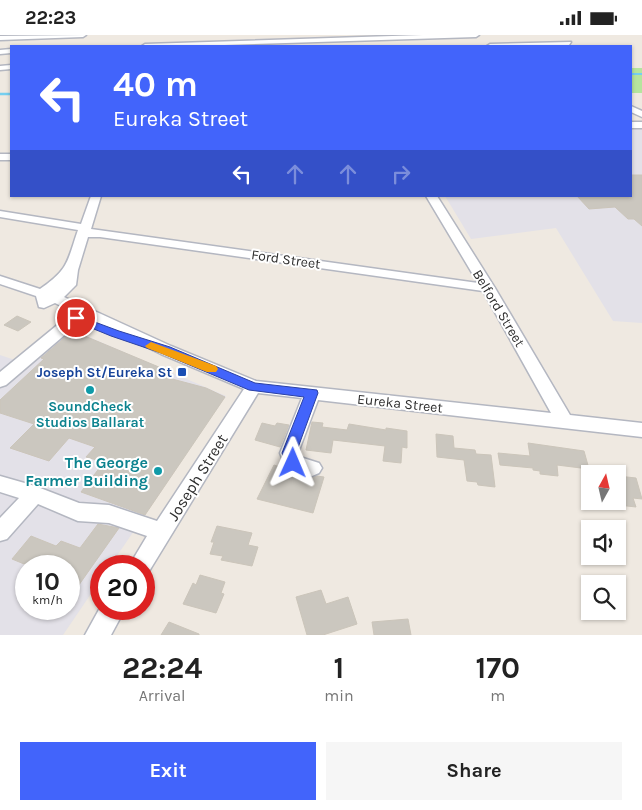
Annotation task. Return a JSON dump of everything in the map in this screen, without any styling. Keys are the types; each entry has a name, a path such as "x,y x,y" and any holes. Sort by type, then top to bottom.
{"street":[{"path":"0,38 83,35"},
{"path":"175,45 476,35"},
{"path":"555,35 571,45"},
{"path":"47,298 68,287 71,271 96,197"},
{"name":"Belford Street","path":"432,197 488,288 565,421"},
{"name":"Ford Street","path":"0,214 84,231 488,288"},
{"name":"Eureka Street","path":"0,280 47,298 254,387 642,430"},
{"name":"Eureka Street","path":"0,287 47,298 76,318 115,334 166,350"},
{"path":"0,381 76,318"},
{"name":"Joseph Street","path":"147,555 254,387"},
{"path":"312,393 289,453 293,463 312,468"},
{"path":"0,484 35,494 78,512 109,514 162,532"},
{"path":"0,533 35,494"},
{"path":"97,635 106,620"}],"shaded area":[{"path":"642,128 642,323 613,321 556,228 471,239 446,197 632,197 632,129"},
{"path":"59,324 226,396 118,555 90,555 90,595 80,610 80,555 15,555 15,620 73,620 63,635 0,635 0,355 15,360"}],"green space":[{"path":"632,68 642,68 642,93 632,93"}],"building":[{"path":"632,175 642,175 642,226 634,219 628,219 615,207 589,209 578,197 632,197"},
{"path":"17,316 31,322 18,331 4,325"},
{"path":"70,333 87,337 166,370 161,376 206,388 225,397 145,515 81,492 104,462 86,457 95,447 69,438 49,461 10,448 34,424 0,413 0,400 44,359 41,358"},
{"path":"312,422 323,423 322,427 347,430 349,424 386,430 386,428 407,431 407,448 402,447 401,463 383,461 385,446 333,440 331,453 306,450"},
{"path":"262,423 275,426 277,423 289,425 280,447 255,440"},
{"path":"436,434 453,436 454,448 475,450 476,454 491,455 495,487 478,485 477,482 467,481 464,460 437,457"},
{"path":"528,443 584,451 588,465 581,465 581,468 557,465 558,476 540,474 540,471 533,470 533,468 500,465 498,453 530,456"},
{"path":"274,465 311,478 317,476 324,477 313,513 257,499"},
{"path":"626,477 636,478 642,499 633,498 636,507 626,506"},
{"path":"98,524 119,528 100,555 90,555 90,569 80,583 80,555 15,555 31,536 56,546 61,541 80,548"},
{"path":"217,526 252,533 248,545 258,547 252,566 221,560 223,556 210,554 214,542 211,542"},
{"path":"200,575 225,582 221,593 224,594 216,613 183,604 193,583 196,585"},
{"path":"321,590 326,604 348,597 357,624 323,635 307,635 296,597"},
{"path":"408,619 411,635 374,635 372,622"},
{"path":"169,622 199,634 199,635 161,635"}],"waterway":[{"path":"632,74 642,74"},
{"path":"0,94 10,94"}],"slow traffic":[{"path":"151,346 166,350 212,369"}],"place":[{"name":"Joseph St/Eureka St","path":"182,372"},
{"name":"SoundCheck Studios Ballarat","path":"90,390"},
{"name":"The George Farmer Building","path":"158,471"}],"route":[{"path":"76,318 115,334 166,350 254,387 312,393 289,453 293,463"}]}
